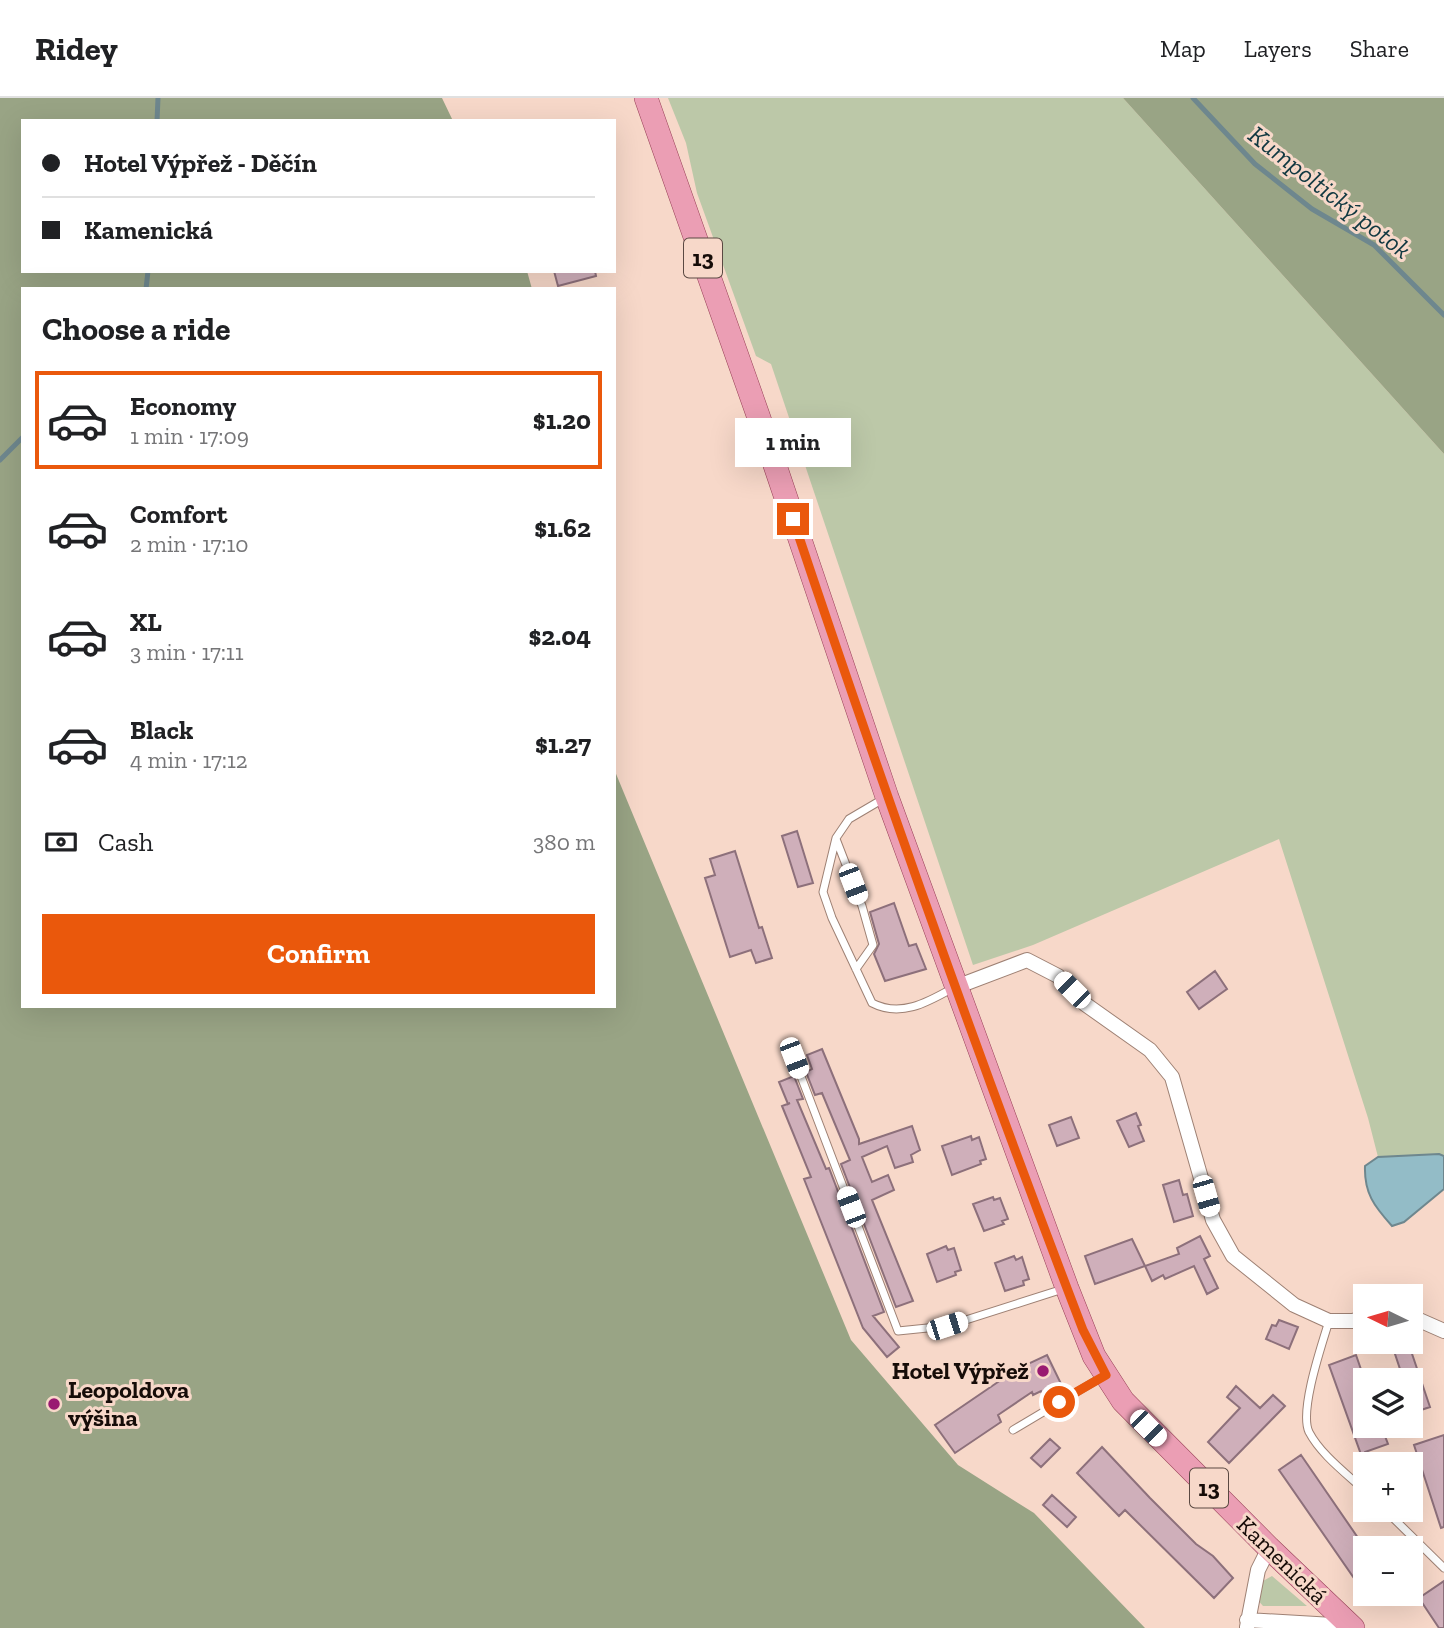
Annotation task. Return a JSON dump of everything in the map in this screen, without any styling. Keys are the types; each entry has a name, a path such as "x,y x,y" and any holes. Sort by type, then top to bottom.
{"main road":[{"name":"Kamenická","path":"646,98 759,418 887,797 1094,1356 1123,1401 1148,1428 1352,1627"}],"street":[{"path":"956,986 1027,960 1058,976 1085,1004 1150,1050 1172,1077 1213,1220 1233,1256 1294,1305 1329,1321 1353,1321"},
{"path":"1423,1322 1444,1331"},
{"path":"1269,1548 1258,1570 1247,1624 1352,1627"}],"lane":[{"path":"887,797 849,819 836,838 823,892 832,918 872,1003 883,1009 898,1011 929,1002 956,986"},
{"path":"836,838 862,906 873,945 856,969"},
{"path":"794,1058 898,1331 947,1326 1067,1288"},
{"path":"1329,1321 1311,1376 1307,1429 1317,1444 1353,1479"},
{"path":"1013,1430 1106,1375"},
{"path":"1396,1522 1444,1568"}],"green space":[{"path":"0,98 442,98 452,119 21,119 21,273 528,273 531,287 21,287 21,1008 616,1008 616,774 851,1340 958,1465 1034,1513 1145,1628 0,1628"},
{"path":"668,98 1123,98 1444,454 1444,1156 1378,1157 1279,839 1033,945 973,965 771,364 756,356 697,193 686,143"},
{"path":"1123,98 1444,98 1444,454"},
{"path":"1272,1576 1307,1606 1263,1606 1256,1598 1263,1581"}],"water":[{"path":"1444,1156 1444,1189 1404,1222 1392,1226 1371,1199 1366,1184 1365,1166 1378,1157"}],"building":[{"path":"555,273 595,273 596,276 558,286"},
{"path":"797,831 813,883 798,887 782,836"},
{"path":"735,851 759,928 762,927 772,958 756,963 751,950 730,957 705,878 715,875 710,859"},
{"path":"894,903 909,946 916,944 926,969 885,981 874,954 879,944 870,912"},
{"path":"1215,971 1227,989 1199,1009 1187,992"},
{"path":"822,1049 859,1144 912,1126 920,1150 911,1155 913,1162 895,1168 887,1146 862,1157 872,1182 888,1175 894,1190 872,1200 913,1301 896,1307 841,1164 850,1160 822,1093 815,1095 806,1072 812,1069 807,1055"},
{"path":"794,1076 803,1099 797,1100 826,1169 829,1168 884,1312 873,1316 899,1347 887,1357 863,1328 804,1179 811,1177 782,1106 788,1104 779,1082"},
{"path":"1136,1113 1144,1141 1129,1147 1117,1121"},
{"path":"1071,1117 1079,1138 1057,1146 1049,1125"},
{"path":"971,1136 972,1140 979,1137 986,1159 980,1161 981,1164 952,1175 942,1146"},
{"path":"1179,1180 1183,1195 1187,1194 1193,1216 1174,1222 1163,1185"},
{"path":"993,1197 994,1200 1000,1198 1008,1219 1002,1221 1004,1224 984,1231 973,1204"},
{"path":"1200,1236 1210,1256 1204,1259 1218,1288 1207,1294 1194,1266 1165,1279 1163,1275 1152,1281 1145,1266 1179,1254 1177,1248"},
{"path":"1132,1239 1145,1266 1095,1284 1085,1256"},
{"path":"946,1246 948,1250 954,1248 961,1270 955,1272 956,1275 937,1282 927,1254"},
{"path":"1014,1256 1016,1260 1022,1257 1029,1279 1023,1281 1024,1285 1005,1291 995,1263"},
{"path":"1279,1320 1298,1327 1289,1349 1266,1339 1272,1325 1276,1326"},
{"path":"1395,1354 1412,1354 1417,1368 1400,1368"},
{"path":"1047,1355 1065,1392 1046,1403 1041,1391 1033,1395 1032,1392 998,1415 1001,1422 955,1453 935,1425 1017,1369"},
{"path":"1356,1355 1360,1368 1353,1368 1353,1432 1329,1365"},
{"path":"1236,1386 1260,1408 1273,1395 1285,1406 1229,1463 1208,1442 1240,1408 1227,1397"},
{"path":"1423,1386 1430,1407 1423,1409"},
{"path":"1444,1435 1444,1527 1441,1528 1423,1473 1423,1452 1416,1452 1414,1445"},
{"path":"1355,1438 1386,1438 1388,1444 1360,1452"},
{"path":"1050,1439 1060,1448 1041,1467 1031,1458"},
{"path":"1102,1447 1196,1544 1213,1556 1233,1578 1214,1598 1125,1510 1119,1516 1077,1473"},
{"path":"1301,1455 1357,1536 1353,1536 1353,1577 1279,1470"},
{"path":"1052,1495 1076,1517 1067,1527 1043,1505"},
{"path":"1444,1581 1444,1628 1439,1628 1423,1604 1423,1595"}],"waterway":[{"path":"157,119 158,98"},
{"name":"Kumpoltický potok","path":"1193,98 1255,164 1312,209 1374,245 1444,315"},
{"path":"146,287 148,273"},
{"path":"0,460 21,439"}],"place":[{"name":"Hotel Výpřež","path":"1043,1371"},
{"name":"Leopoldova výšina","path":"54,1404"}],"route":[{"path":"793,519 887,797 956,986 1083,1330 1106,1375 1059,1402"}]}
